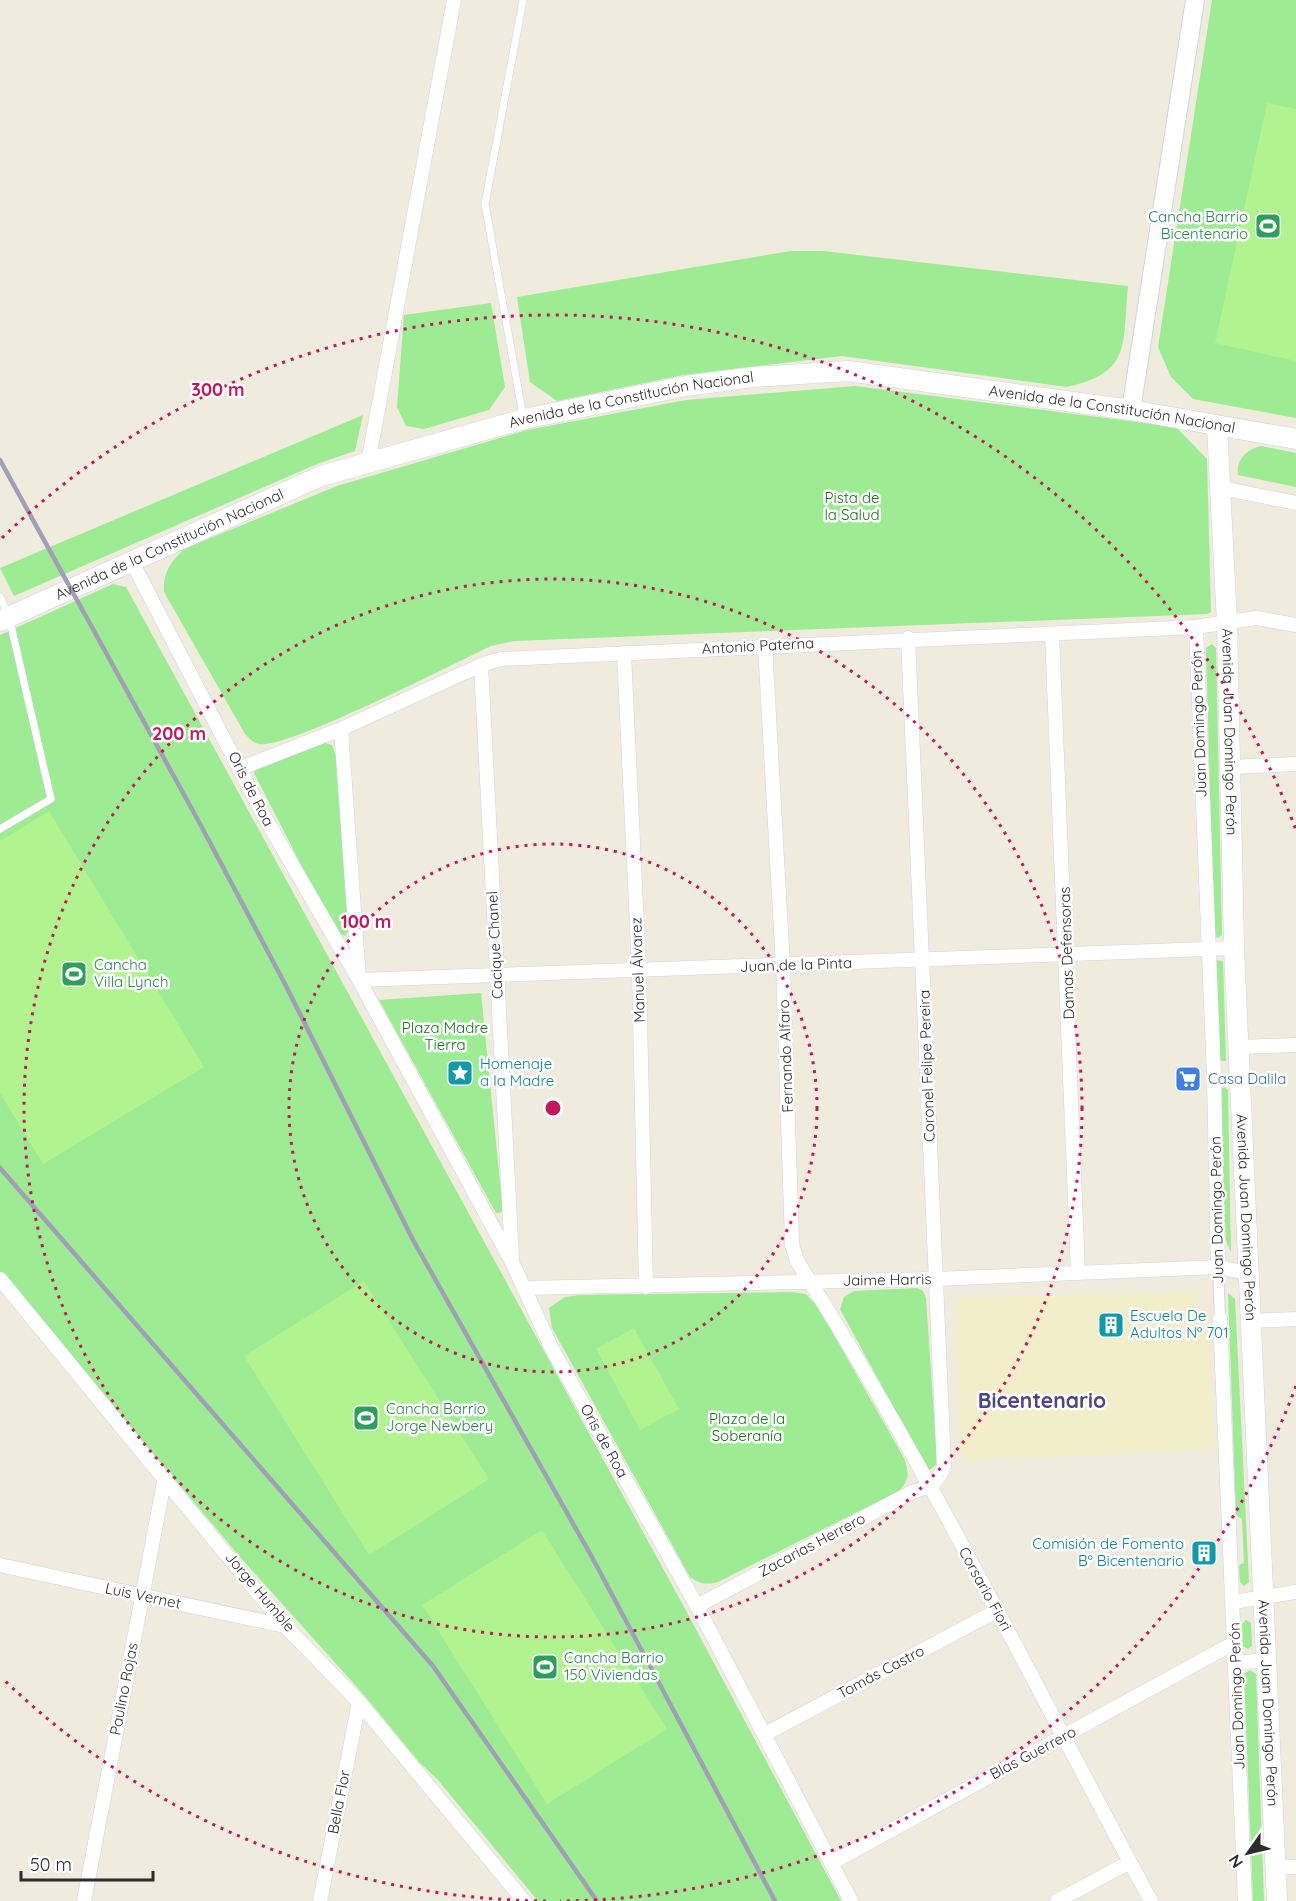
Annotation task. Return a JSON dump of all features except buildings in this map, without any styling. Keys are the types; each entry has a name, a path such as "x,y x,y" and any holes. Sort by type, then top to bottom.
{"main road":[{"name":"Avenida de la Constitución Nacional","path":"4,619 321,476 524,419 686,386 753,377 848,371 1131,410 1296,439"},
{"name":"Avenida Juan Domingo Perón","path":"1217,426 1232,767 1234,948 1242,1077 1248,1273 1266,1660 1286,1867 1277,1901"}],"street":[{"path":"368,463 454,0"},
{"path":"1131,410 1195,0"},
{"path":"1221,488 1296,502"},
{"name":"Oris de Roa","path":"132,562 264,816 359,980 512,1262 552,1349 697,1606 851,1901"},
{"name":"Antonio Paterna","path":"241,768 341,729 481,665 501,659 908,638 1196,627 1256,618 1296,625"},
{"name":"Juan Domingo Perón","path":"1196,627 1214,1078 1218,1267 1245,1901"},
{"name":"Damas Defensoras","path":"1052,634 1067,954 1078,1272"},
{"name":"Coronel Felipe Pereira","path":"908,638 944,1466 940,1477 928,1488"},
{"name":"Fernando Alfaro","path":"765,645 783,966 792,1244 796,1261 810,1282"},
{"name":"Manuel Álvarez","path":"624,653 639,970 646,1287"},
{"name":"Cacique Chanel","path":"481,665 512,1262"},
{"name":"Oris de Roa","path":"341,729 359,980"},
{"path":"1232,767 1296,764"},
{"name":"Juan de la Pinta","path":"359,980 1234,948"},
{"path":"1239,1047 1296,1045"},
{"path":"1214,1078 1242,1077"},
{"name":"Jaime Harris","path":"524,1288 936,1279 1218,1267 1248,1273"},
{"name":"Jorge Humble","path":"0,1279 165,1477 285,1626 359,1702 524,1901"},
{"name":"Corsario Fiori","path":"810,1282 882,1397 928,1488 998,1610 1151,1901"},
{"path":"1250,1321 1296,1319"},
{"name":"Paulino Rojas","path":"84,1901 165,1477"},
{"name":"Zacarias Herrero","path":"697,1606 912,1492 928,1488"},
{"name":"Luis Vernet","path":"0,1565 285,1626"},
{"path":"1233,1602 1296,1592"},
{"name":"Tomás Castro","path":"765,1734 998,1610"},
{"name":"Blas Guerrero","path":"831,1863 1234,1643"},
{"path":"1235,1663 1266,1660"},
{"name":"Bella Flor","path":"320,1901 359,1702"},
{"path":"1057,1901 1130,1862"}],"lane":[{"path":"524,0 485,204 524,419"},
{"path":"0,597 51,799 0,829"}],"shaded area":[{"path":"1196,1292 1197,1309 1210,1309 1211,1394 1215,1441 1206,1450 968,1460 961,1452 955,1305 963,1297"}],"green space":[{"path":"1212,0 1296,0 1296,418 1193,399 1171,377 1158,347"},
{"name":"Cancha Barrio Bicentenario","path":"1267,103 1296,109 1296,361 1215,343"},
{"path":"791,251 823,251 1128,286 1120,353 1103,373 1088,381 1066,387 842,356 683,375 557,401 530,382 517,297"},
{"path":"491,303 505,387 489,410 424,429 406,426 397,407 404,315"},
{"name":"Pista de la Salud","path":"855,386 1176,427 1207,459 1211,612 1207,614 514,641 491,646 336,720 276,742 259,744 245,734 164,592 168,568 184,549 337,486 527,430 686,400"},
{"path":"363,415 355,451 317,464 14,596 0,568"},
{"path":"1261,446 1296,453 1296,487 1238,475 1240,460 1243,456"},
{"path":"113,584 126,587 684,1607 841,1901 538,1901 438,1780 419,1762 365,1696 241,1558 0,1272 0,635"},
{"path":"1212,644 1216,648 1222,935 1218,938 1214,936 1206,648"},
{"path":"322,742 332,745 336,756 349,930 345,936 335,931 254,773 257,766"},
{"name":"Cancha Villa Lynch","path":"49,811 204,1067 43,1164 0,1093 0,841"},
{"path":"1215,960 1223,961 1226,1061 1218,1061"},
{"name":"Plaza Madre Tierra","path":"481,993 503,1212 496,1213 379,1000"},
{"path":"1224,1087 1228,1090 1231,1252 1226,1241 1219,1091"},
{"name":"Cancha Barrio Jorge Newbery","path":"364,1281 489,1479 369,1555 244,1356"},
{"path":"917,1288 923,1291 926,1298 937,1460 936,1465 928,1471 840,1309 844,1297 854,1291"},
{"name":"Plaza de la Soberanía","path":"792,1292 806,1294 818,1307 904,1458 908,1472 907,1479 899,1491 718,1582 707,1584 700,1582 690,1577 552,1328 549,1308 565,1297 580,1295"},
{"path":"1228,1293 1235,1299 1249,1582 1244,1586 1240,1582 1239,1565 1244,1563 1242,1519 1236,1515"},
{"path":"634,1328 679,1409 640,1430 596,1349"},
{"name":"Cancha Barrio 150 Viviendas","path":"542,1530 667,1729 547,1804 422,1605"},
{"path":"1246,1620 1251,1623 1252,1646 1248,1649 1243,1646 1242,1624"},
{"path":"1250,1670 1256,1674 1264,1901 1253,1901 1244,1674"}],"railway":[{"path":"0,460 199,822 285,984 413,1240 593,1559 775,1901"},
{"path":"0,1168 433,1666 597,1901"}],"place":[{"name":"Cancha Barrio Bicentenario","path":"1268,226"},
{"name":"Cancha Villa Lynch","path":"74,974"},
{"name":"Homenaje a la Madre","path":"460,1073"},
{"name":"Casa Dalila","path":"1188,1079"},
{"name":"Escuela De Adultos Nº 701","path":"1111,1325"},
{"name":"Cancha Barrio Jorge Newbery","path":"366,1418"},
{"name":"Comisión de Fomento B° Bicentenario","path":"1204,1553"},
{"name":"Cancha Barrio 150 Viviendas","path":"545,1667"}],"district":[{"name":"Bicentenario","path":"1042,1401"}]}
